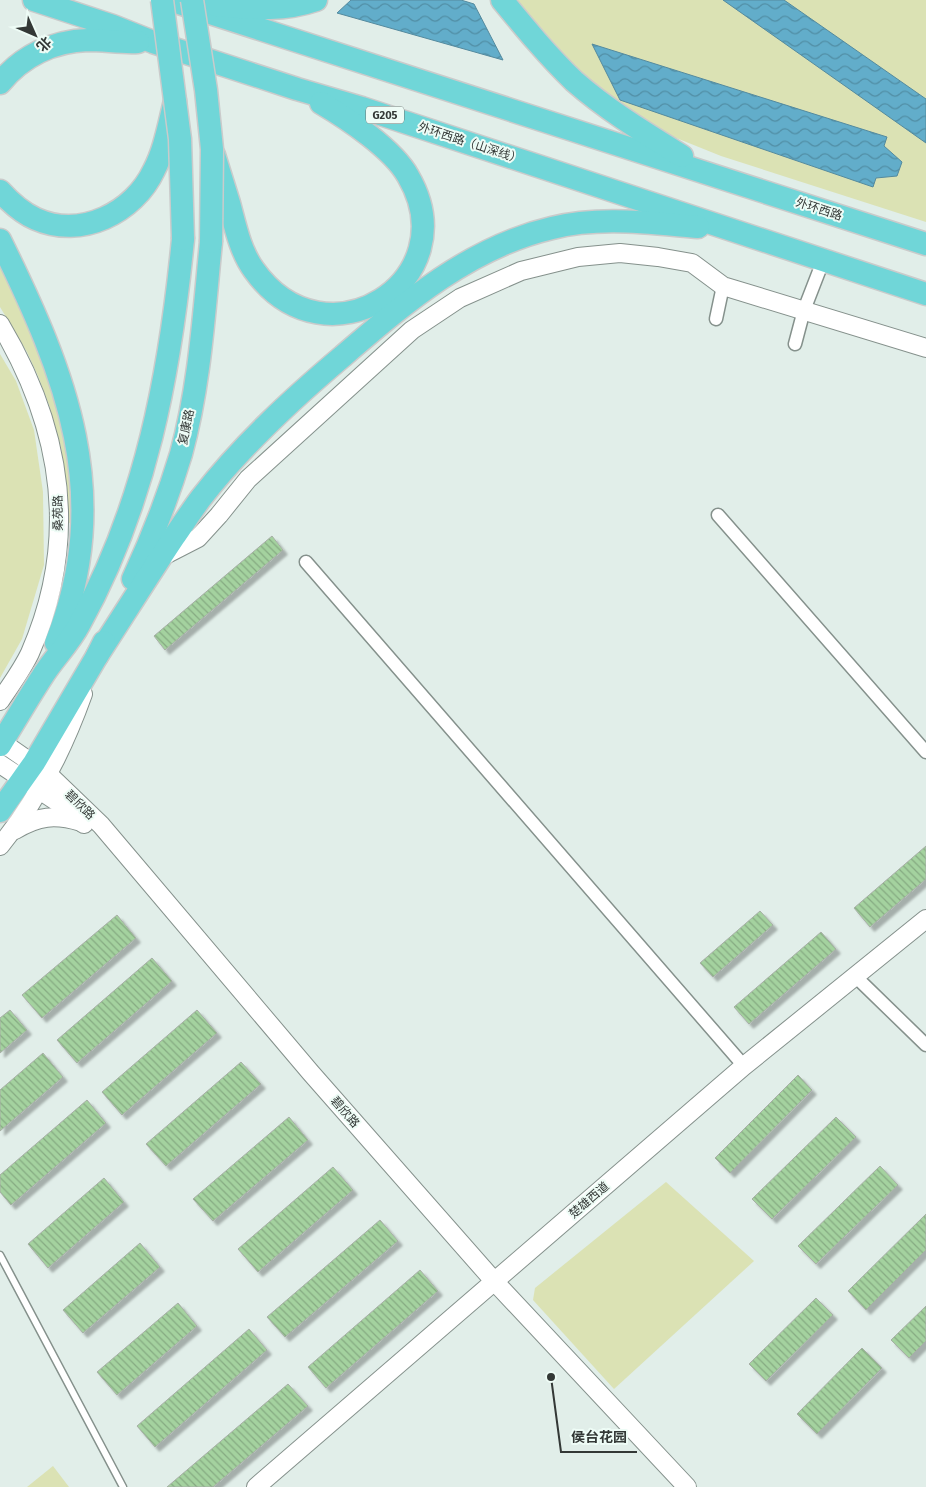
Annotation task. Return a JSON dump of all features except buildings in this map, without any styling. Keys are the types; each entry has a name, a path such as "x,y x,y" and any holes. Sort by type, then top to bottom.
{"highway":[{"name":"外环西路（山深线）","path":"34,0 113,26 153,42 736,230"},
{"path":"175,0 272,8 297,6 316,0"},
{"path":"1,743 86,612 110,560 138,486 158,414 172,338 183,239 181,148 175,100 175,0"},
{"path":"175,0 713,175"},
{"name":"复康路","path":"0,811 26,775 97,656 161,513 181,452 189,417 201,342 211,242 212,149 175,0"},
{"path":"502,0 555,62 575,81 636,128 713,175"},
{"path":"0,83 8,72 21,62 36,52 53,46 87,40 127,43 153,42"},
{"path":"212,149 238,234 252,268 276,295 289,304 319,314 352,313 382,300 395,290 407,276 416,260 423,237 423,224 422,208 416,192 408,174 392,157 356,126 297,89"},
{"path":"0,191 11,202 36,219 50,223 80,225 110,217 123,209 144,186 154,171 164,145 175,100"},
{"name":"外环西路","path":"713,175 926,244"},
{"path":"97,656 161,556 201,498 272,419 416,296 463,263 507,242 554,227 605,221 630,221 736,230 823,261 926,294"},
{"path":"0,240 32,306 55,364 71,417 80,462 82,532 73,593 65,620 43,676"}],"street":[{"path":"161,556 198,538 248,479 412,330 460,298 521,272 578,257 620,253 692,263 723,286 926,348"},
{"path":"795,344 804,310 823,261"},
{"path":"716,319 723,286"},
{"name":"桑苑路","path":"0,324 30,380 43,416 53,457 59,502 58,552 49,598 29,654 0,701"},
{"path":"718,515 926,752"},
{"path":"306,562 744,1066"},
{"path":"0,714 43,676"},
{"name":"碧欣路","path":"1,743 26,775 97,834 490,1285 674,1487"},
{"path":"5,840 28,811 26,775"},
{"name":"碧欣路","path":"26,775 66,791 101,825 490,1285 687,1487"},
{"path":"5,840 31,821 40,818 61,817 83,822"},
{"name":"楚雄西道","path":"256,1487 744,1066 926,919"},
{"path":"855,976 926,1045"}],"lane":[{"path":"0,1255 123,1487"}],"green space":[{"path":"516,0 926,0 926,222 721,156 644,125 580,72"},
{"path":"0,261 44,358 70,448 72,523 68,523 67,520 67,498 61,447 49,405 27,352 0,307"},
{"path":"0,354 16,381 34,430 43,492 44,565 22,639 0,678"},
{"path":"666,1182 754,1261 614,1389 533,1300 535,1288"},
{"path":"53,1466 69,1487 27,1487"}],"water":[{"path":"351,0 461,0 474,4 503,60 337,13"},
{"path":"723,0 784,0 926,99 926,143"},
{"path":"592,44 887,137 884,146 902,162 897,176 876,178 873,187 620,100"}],"place":[{"name":"侯台花园","path":"551,1377"}]}
